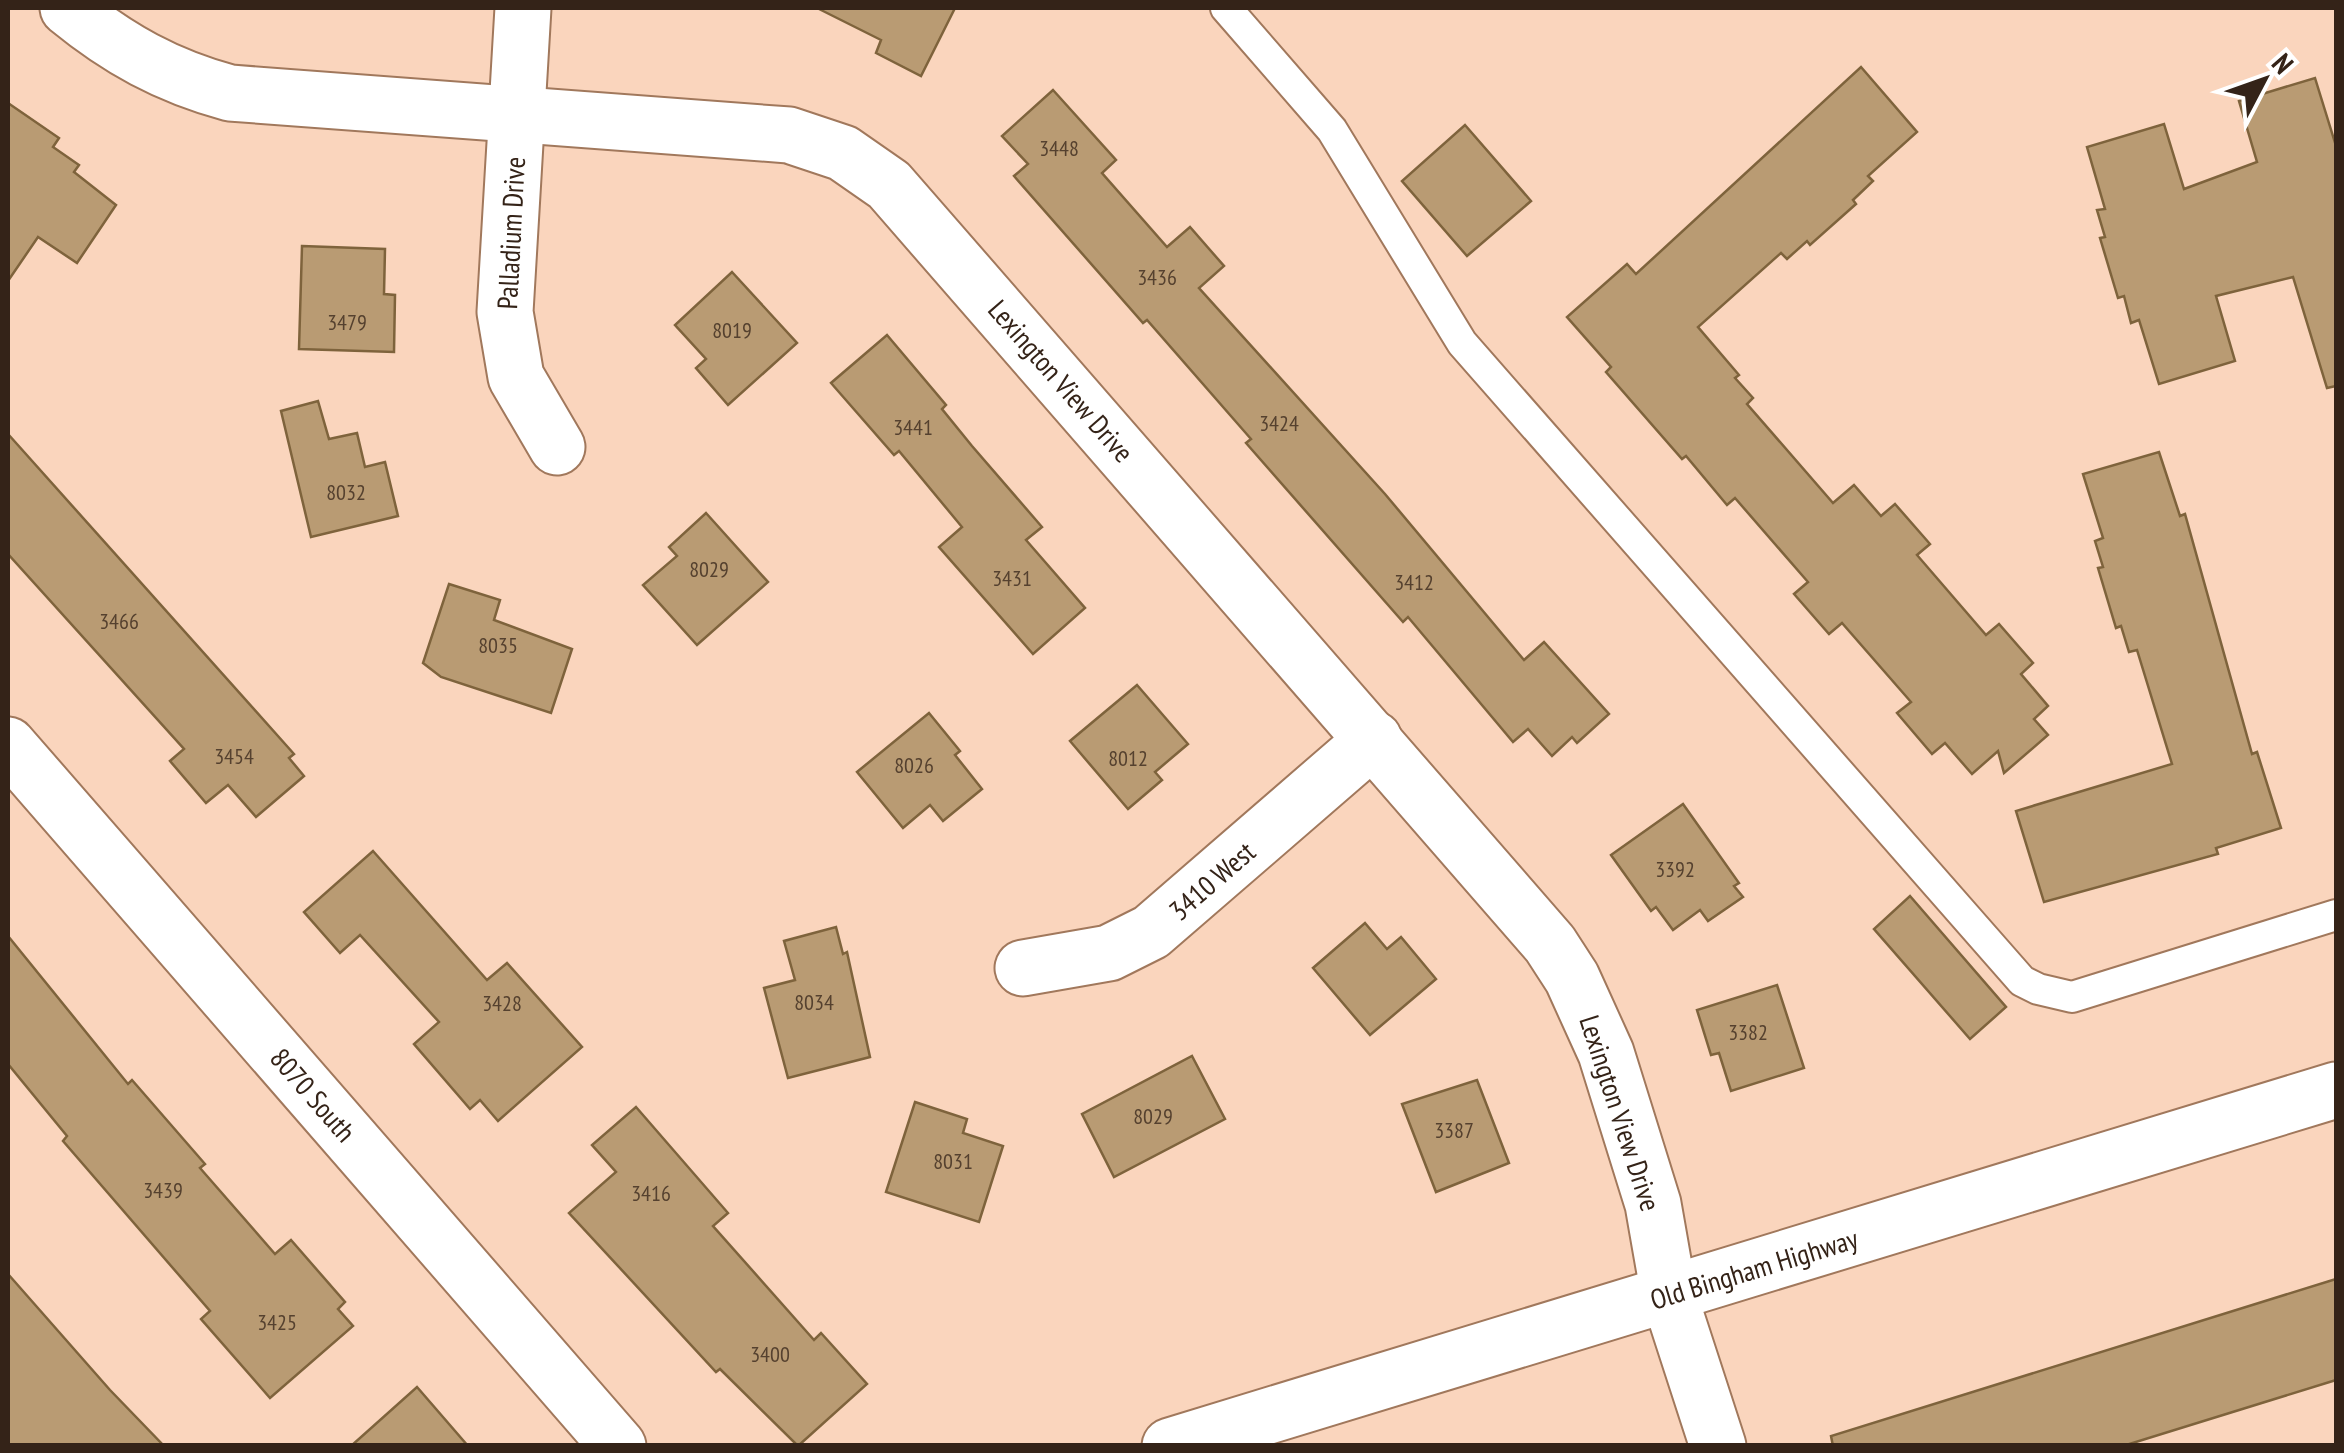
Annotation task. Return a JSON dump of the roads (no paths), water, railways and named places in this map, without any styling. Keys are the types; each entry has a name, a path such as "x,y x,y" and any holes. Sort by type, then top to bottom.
{"street":[{"name":"Lexington View Drive","path":"68,8 142,61 184,80 230,93 789,135 830,147 866,167 908,205 1525,912 1572,978 1606,1054 1654,1204 1669,1296 1718,1446"},
{"name":"Palladium Drive","path":"524,8 505,312 516,377 558,447"},
{"name":"3410 West","path":"1022,968 1109,953 1151,932 1374,739"},
{"name":"8070 South","path":"8,745 618,1446"},
{"name":"Old Bingham Highway","path":"1170,1446 2336,1090"}],"lane":[{"path":"1226,8 1332,130 1462,344 2022,980 2038,989 2072,997 2336,915"}]}
